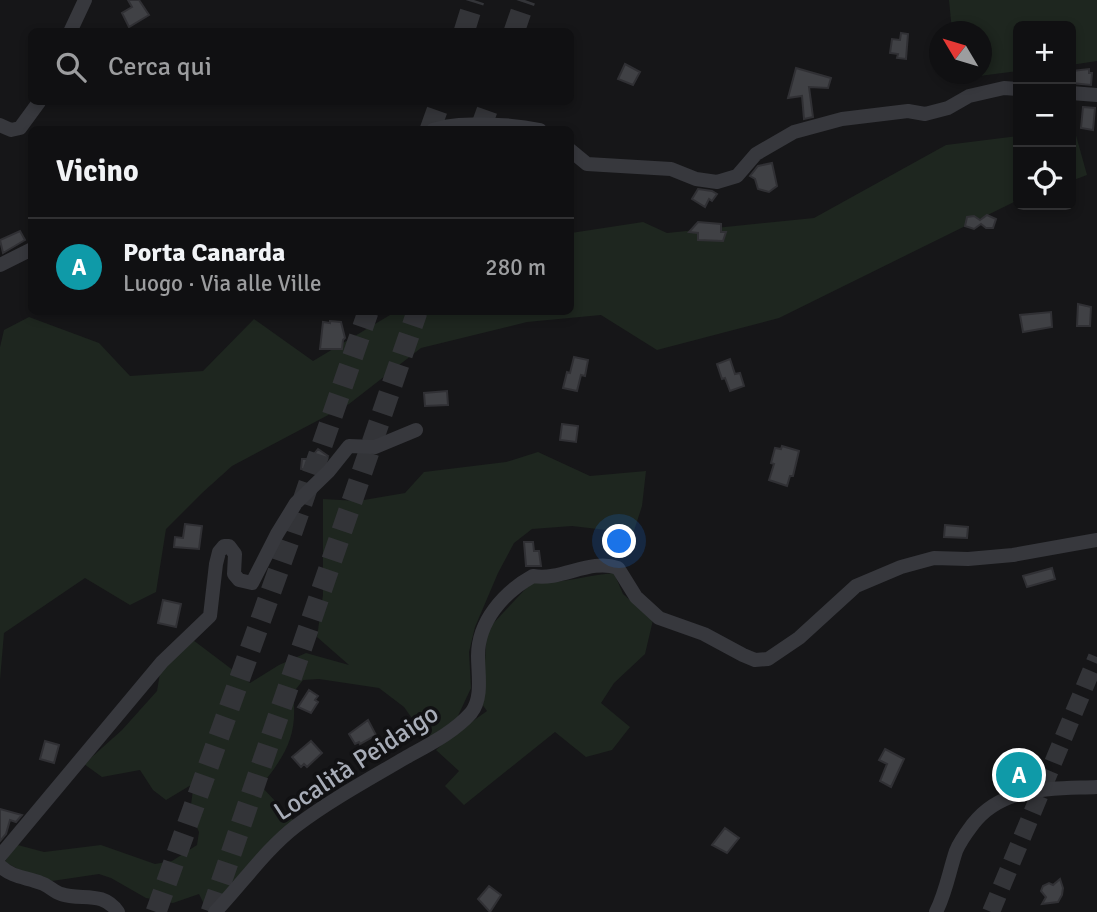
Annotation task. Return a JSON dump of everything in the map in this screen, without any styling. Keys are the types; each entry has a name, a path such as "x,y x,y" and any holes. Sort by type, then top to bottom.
{"street":[{"path":"72,28 85,0"},
{"path":"574,153 587,164 671,169 696,179 717,182 737,176 756,154 794,132 842,119 908,111 925,114 948,108 969,96 1004,88 1013,89"},
{"path":"1076,93 1097,94"},
{"path":"0,124 11,130 20,128 37,105"},
{"path":"446,126 521,126"},
{"path":"0,265 28,251"},
{"path":"0,856 5,846 162,662 210,616 216,564 219,552 224,546 229,546 235,554 234,574 239,580 252,583 296,503 329,471 349,446 375,447 416,430"},
{"name":"Località Peidaigo","path":"215,912 262,858 295,827 377,774 446,734 469,715 476,705 479,687 478,652 482,630 490,615 507,595 533,576 560,576 608,564 618,568 636,597 659,618 705,634 755,660 768,659 799,638 856,586 901,567 934,558 968,559 1013,555 1097,540"},
{"path":"936,912 944,896 957,848 983,812 993,803 1016,794 1042,789 1097,787"},
{"path":"0,866 62,895 91,896 102,900 112,904 118,912"}],"shaded area":[{"path":"949,0 1097,0 1097,61 1076,64 1076,21 1013,21 1013,72 992,74 992,21 951,21"},
{"path":"1076,135 1087,175 1076,179"},
{"path":"1013,137 1013,202 779,318 657,350 601,315 527,322 421,348 349,404 232,466 202,493 166,529 156,592 130,605 85,578 4,633 0,680 0,347 4,330 29,317 99,343 130,376 203,371 254,319 313,361 390,315 574,315 574,233 643,222 667,233 814,218 946,145"},
{"path":"538,452 590,476 646,471 642,506 631,540 615,531 572,526 532,529 514,543 475,627 469,652 471,688 457,718 431,737 421,731 404,707 379,688 319,679 303,680 293,693 294,721 289,743 261,786 294,821 208,912 199,894 173,903 146,898 99,874 52,881 25,873 5,862 14,844 44,852 101,845 155,864 172,861 197,845 199,832 190,812 193,790 191,785 166,800 153,790 140,770 102,777 84,764 122,730 157,691 160,673 193,640 250,683 279,665 306,653 349,665 317,637 323,595 323,499 358,501 405,493 424,472 506,462"},
{"path":"614,573 623,594 653,620 645,654 614,683 601,703 630,727 612,750 586,757 555,732 464,805 445,786 459,771 436,750 487,711 482,704 487,630 532,582 552,582"}],"building":[{"path":"128,0 139,0 149,15 129,27 122,13 132,7"},
{"path":"901,33 908,34 906,59 897,58 898,54 890,53 892,39 900,40"},
{"path":"625,64 640,72 633,85 618,79"},
{"path":"796,68 831,78 828,88 809,87 813,117 804,119 802,96 788,98"},
{"path":"1089,69 1089,73 1092,73 1091,85 1076,84 1076,71"},
{"path":"1083,107 1095,108 1093,130 1081,128"},
{"path":"772,163 777,186 769,192 758,189 755,179 750,176 758,166"},
{"path":"698,189 717,194 712,201 709,199 705,207 692,199"},
{"path":"987,215 996,219 993,228 986,228 981,224 974,229 965,226 967,217 974,216 980,220"},
{"path":"698,222 721,224 721,232 726,232 723,241 698,240 698,233 689,232"},
{"path":"20,231 25,240 3,253 0,240"},
{"path":"1078,304 1091,307 1090,326 1077,326"},
{"path":"1051,312 1052,327 1023,332 1020,315"},
{"path":"323,322 341,322 345,338 342,349 320,349"},
{"path":"574,357 588,360 585,376 581,375 577,391 563,388"},
{"path":"730,359 735,374 740,373 744,386 730,391 717,364"},
{"path":"447,391 448,405 425,406 424,393"},
{"path":"562,424 578,426 576,442 560,440"},
{"path":"782,446 799,451 793,476 790,476 787,486 769,480 775,448 781,449"},
{"path":"318,449 328,456 322,465 318,468 313,465 309,470 301,469 302,459 310,459"},
{"path":"185,524 202,526 199,549 174,547 175,537 183,538"},
{"path":"945,525 968,527 967,538 944,537"},
{"path":"524,542 533,542 534,551 539,551 541,566 526,566"},
{"path":"1052,568 1055,579 1027,587 1023,576"},
{"path":"163,600 181,604 176,627 158,623"},
{"path":"309,690 318,696 315,700 318,702 311,713 298,707"},
{"path":"368,720 376,735 355,744 349,734"},
{"path":"45,741 59,745 54,763 40,759"},
{"path":"311,741 322,753 307,767 304,764 301,767 292,757"},
{"path":"885,749 904,759 891,787 880,781 887,764 879,760"},
{"path":"0,809 22,815 16,822 10,820 6,834 0,841"},
{"path":"725,828 739,838 727,853 712,845"},
{"path":"1060,879 1063,888 1058,902 1042,904 1046,897 1041,891 1043,886 1049,883 1053,885"},
{"path":"489,886 501,895 490,912 478,899"}],"tunnel":[{"path":"465,28 474,0"},
{"path":"515,28 525,0"},
{"path":"431,126 439,105"},
{"path":"481,126 489,105"},
{"path":"156,912 367,315"},
{"path":"211,912 416,315"},
{"path":"991,912 1097,657"}],"place":[{"name":"Porta Canarda","path":"1019,775"}]}
